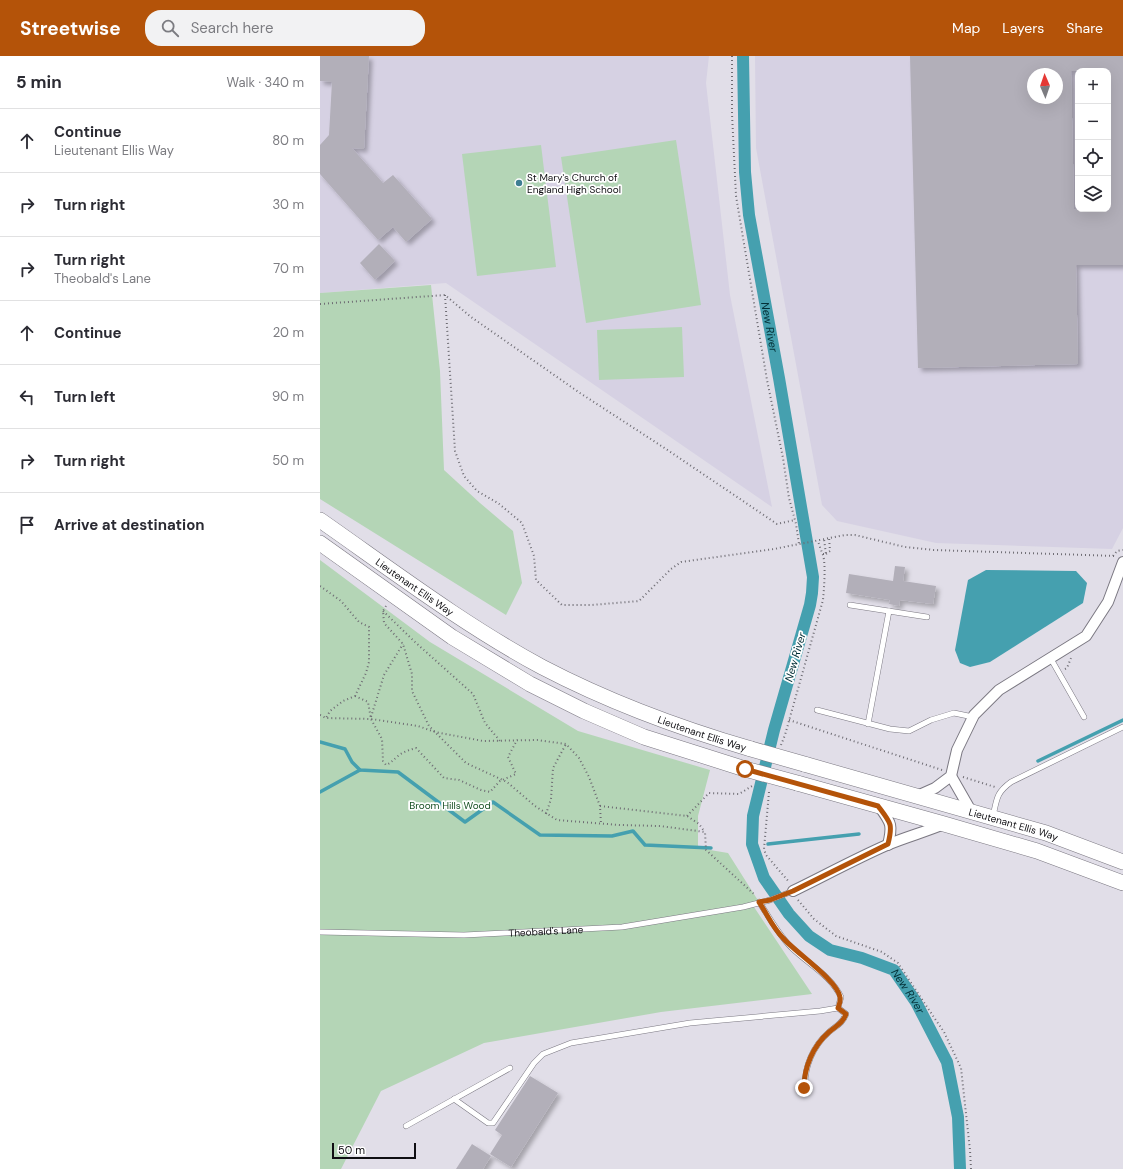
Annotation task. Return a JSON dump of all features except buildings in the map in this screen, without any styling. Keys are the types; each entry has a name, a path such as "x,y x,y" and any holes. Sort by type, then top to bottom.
{"main road":[{"name":"Lieutenant Ellis Way","path":"320,520 466,622 542,666 639,712 750,749 1046,833 1123,862"},
{"name":"Lieutenant Ellis Way","path":"320,543 452,637 494,663 530,684 584,711 644,737 745,769 1037,851 1123,883"}],"street":[{"path":"917,796 935,788 951,774 957,750 973,717 999,690 1086,636 1108,602 1123,562"},
{"path":"951,774 970,811"},
{"path":"878,806 891,824 888,844"},
{"path":"791,894 888,844 895,843 944,824"}],"lane":[{"path":"850,605 927,616"},
{"path":"868,724 889,611"},
{"path":"1051,659 1084,717"},
{"path":"817,710 868,724 890,729 909,731 931,720 954,712 973,717"},
{"path":"992,818 997,796 1001,789 1011,782 1123,727"},
{"name":"Theobald's Lane","path":"320,932 464,935 622,927 743,907 791,894"},
{"path":"759,902 781,936 793,949 832,982 841,997 838,1008"},
{"path":"454,1099 488,1124 493,1123 534,1063 544,1054 571,1043 690,1023 813,1012 838,1008 846,1014 844,1021 827,1033 812,1052 807,1066 804,1088"},
{"path":"406,1126 510,1068"}],"path":[{"path":"732,56 732,114 736,196 767,380 799,544"},
{"path":"320,304 445,295 471,317 776,524 795,520"},
{"path":"445,295 455,451 464,476 477,491 498,503 522,524 534,556 536,580 562,604 592,605 639,601 671,569 681,562 774,550 845,535 905,547 934,550 1112,556 1117,551 1123,550"},
{"path":"823,554 830,551 830,538"},
{"path":"824,539 826,554"},
{"path":"779,749 785,735 823,600 825,585 823,554 820,550 818,540"},
{"path":"320,586 341,601 359,622 368,627 369,662 366,673 355,696 330,711 326,718"},
{"path":"391,594 384,611 384,623 403,644 412,674 412,691 429,726 466,763 503,780 546,814 557,820 601,824 660,826 705,832"},
{"path":"384,611 416,643 473,694 485,723 500,741"},
{"path":"371,719 384,675 403,644"},
{"path":"355,696 368,702 371,719 382,739 383,761 386,765 390,764 397,756 416,748 444,778 458,780 480,790 490,792 500,781 516,774 508,757 517,740"},
{"path":"320,715 326,718 371,719 418,726 435,732 483,741 537,740 566,744 579,758 589,777 600,806 601,824"},
{"path":"789,720 951,774 1001,789"},
{"path":"546,814 551,799 553,768 566,744"},
{"path":"687,816 709,793 739,794 752,786"},
{"path":"769,792 764,849 766,855 779,872 785,877"},
{"path":"600,806 687,816 699,824 705,832 706,850 754,894 759,902"},
{"path":"791,894 814,919 836,936 882,952 898,963 944,1032 961,1068 971,1169"}],"shaded area":[{"name":"St Mary's Church of England High School","path":"320,56 709,56 706,83 730,295 772,507 446,283 320,293"},
{"path":"755,56 1123,56 1123,528 1112,549 936,543 837,521 822,505 756,148"}],"green space":[{"path":"676,140 701,305 586,323 561,157"},
{"path":"541,145 556,267 477,276 462,154"},
{"path":"431,285 440,371 444,470 513,531 522,583 506,615 320,499 320,293"},
{"path":"682,327 684,377 599,380 597,330"},
{"name":"Broom Hills Wood","path":"320,560 430,642 578,731 710,770 698,816 698,848 728,853 759,902 754,907 812,994 661,1012 484,1043 381,1091 341,1169 320,1169"}],"water":[{"path":"986,570 1076,571 1087,583 1083,603 990,662 970,667 960,663 955,650 968,580"}],"waterway":[{"name":"New River","path":"743,56 745,172 749,215 813,577 810,605 774,730 753,816 752,844 764,878 789,914 809,936 830,950 862,958 894,970 916,1002 947,1062 958,1117 960,1169"},
{"path":"1038,761 1123,720"},
{"path":"320,742 345,749 352,762 360,770 398,772 465,822 493,802 540,835 612,836 633,831 645,845 711,848"},
{"path":"320,792 360,770"},
{"path":"768,844 859,834"}],"place":[{"name":"St Mary's Church of England High School","path":"519,183"}],"route":[{"path":"745,769 878,806 891,824 888,844 793,891 770,900 759,902 781,936 793,949 832,982 841,997 838,1008 846,1014 844,1021 827,1033 812,1052 807,1066 804,1088"}]}
